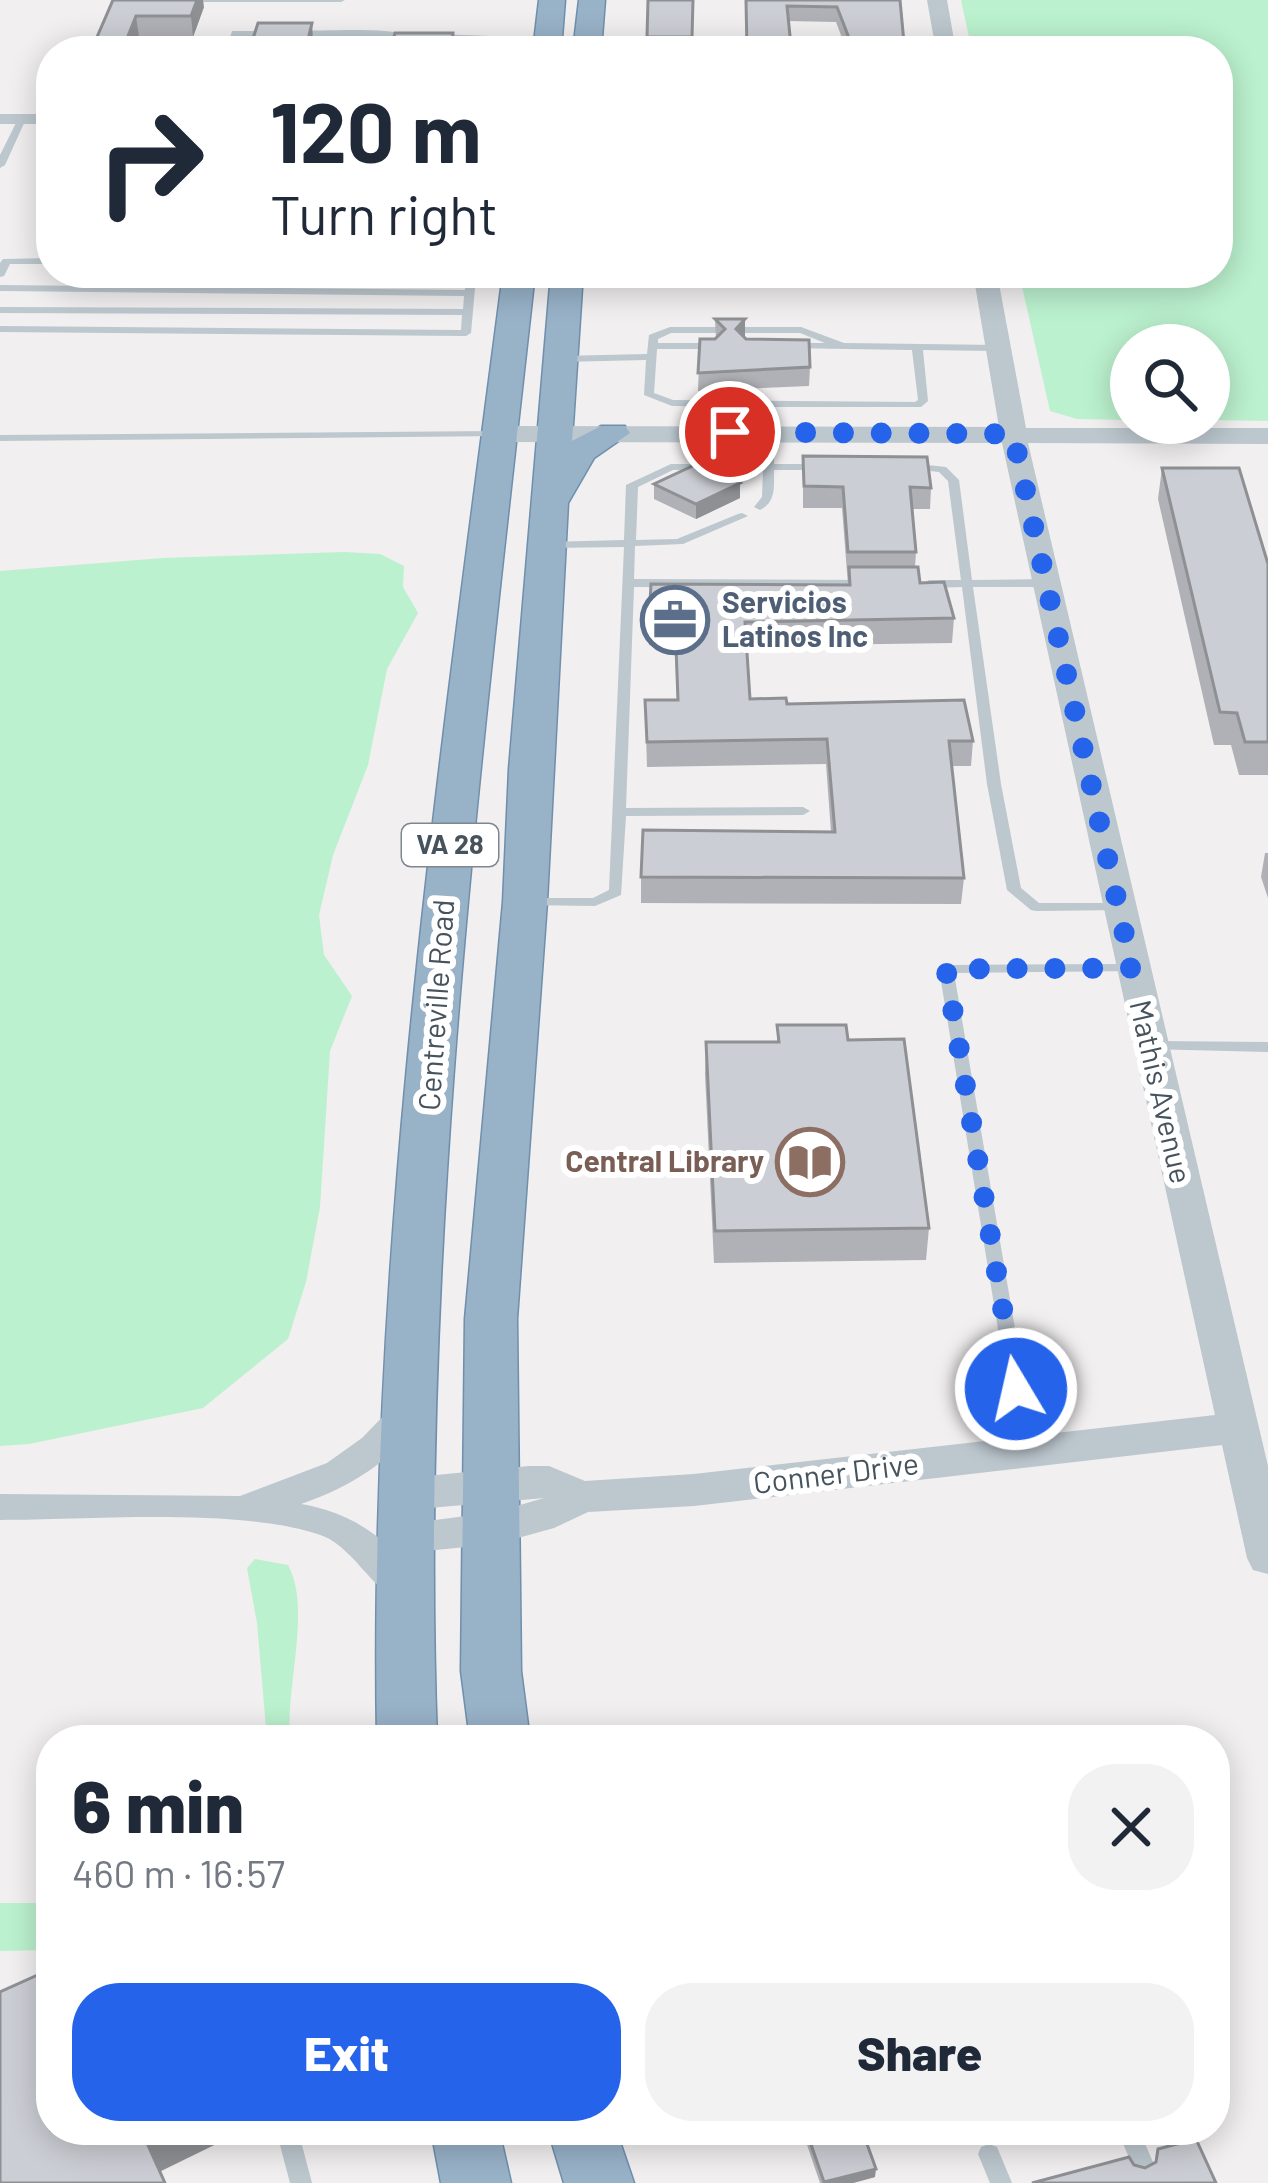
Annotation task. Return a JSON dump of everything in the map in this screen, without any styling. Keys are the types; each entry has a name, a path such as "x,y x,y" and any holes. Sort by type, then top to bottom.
{"highway":[{"path":"548,36 552,0"},
{"path":"588,36 592,0"},
{"name":"Centreville Road","path":"407,1725 404,1541 445,887 516,288"},
{"name":"VA 28","path":"498,1725 491,1671 491,1319 525,902 566,288"},
{"path":"548,525 580,451 614,433"},
{"path":"468,2145 476,2183"},
{"path":"587,2145 599,2183"}],"street":[{"path":"938,0 944,36"},
{"path":"0,118 36,119"},
{"name":"Mathis Avenue","path":"988,288 1013,434 1268,1558"},
{"path":"500,434 614,433 769,418 1013,434 1268,436"},
{"path":"217,1510 297,1492 343,1473 374,1451 410,1411"},
{"name":"Conner Drive","path":"404,1541 489,1507 556,1513 580,1497 694,1490 1235,1428"},
{"path":"0,1507 306,1516 333,1525 363,1544 404,1541"}],"lane":[{"path":"147,0 341,0"},
{"path":"235,36 415,36"},
{"path":"0,165 22,119"},
{"path":"0,274 6,261 36,261"},
{"path":"0,288 470,292"},
{"path":"0,329 466,333 470,288"},
{"path":"0,310 468,312"},
{"path":"652,347 684,328 788,328 844,347"},
{"path":"560,358 652,347 715,346"},
{"path":"785,346 998,348"},
{"path":"652,347 649,395 656,401 769,418 917,405 923,400 917,347"},
{"path":"760,507 768,497 769,418"},
{"path":"0,438 500,434"},
{"path":"884,466 930,466 950,474 1014,890 1036,907 1119,907"},
{"path":"525,902 595,902 616,892 632,484 671,467 838,467"},
{"path":"548,525 632,545 679,542 742,516"},
{"path":"631,583 895,584"},
{"path":"919,584 1046,583"},
{"path":"620,812 803,811"},
{"path":"1027,1451 946,969 1132,968"},
{"path":"1150,1046 1268,1047"},
{"path":"290,2145 301,2183"},
{"path":"1135,2145 1142,2162"},
{"path":"989,2154 1001,2183"}],"green space":[{"path":"961,0 1268,0 1268,421 1230,420 1230,324 1110,324 1110,420 1077,419 1050,411 1022,288 1233,288 1233,36 969,36"},
{"path":"380,554 404,566 403,587 418,613 387,669 368,765 333,855 319,915 324,955 352,996 330,1051 320,1207 306,1282 288,1339 203,1408 0,1446 0,571 163,558"},
{"path":"255,1559 288,1565 295,1583 298,1626 289,1725 266,1725 247,1568"},
{"path":"0,1903 36,1903 36,1950 0,1951"}],"building":[{"path":"113,0 197,0 191,16 136,16 128,36 97,36"},
{"path":"648,0 693,0 692,36 647,36"},
{"path":"746,0 900,0 903,36 848,36 837,7 787,6 790,36 747,36"},
{"path":"258,23 312,23 309,36 254,36"},
{"path":"395,33 453,33 453,36"},
{"path":"715,319 745,319 736,329 746,339 809,340 810,367 698,373 700,339 715,339 725,329"},
{"path":"803,456 927,457 931,488 910,487 916,552 848,552 843,487 804,486"},
{"path":"699,463 740,483 696,504 654,484"},
{"path":"1162,468 1239,468 1268,564 1268,742 1245,742 1237,713 1220,712"},
{"path":"849,567 918,567 920,583 944,582 954,618 745,622 750,699 786,698 787,704 964,700 973,741 949,741 964,878 641,877 643,830 835,832 827,739 647,742 645,700 678,700 675,621 649,620 651,584 850,585"},
{"path":"777,1025 846,1025 848,1040 904,1039 929,1228 715,1231 706,1042 779,1042"},
{"path":"36,1976 36,2145 148,2145 165,2183 0,2183 0,1992"},
{"path":"811,2145 867,2145 876,2169 824,2182"},
{"path":"1199,2145 1216,2183 1032,2183 1129,2157 1134,2165 1145,2168 1156,2162 1158,2149"}],"place":[{"name":"Servicios Latinos Inc","path":"675,620"},
{"name":"Central Library","path":"810,1162"}],"route":[{"path":"730,432 1013,434 1132,968 946,969 1016,1389"}]}
